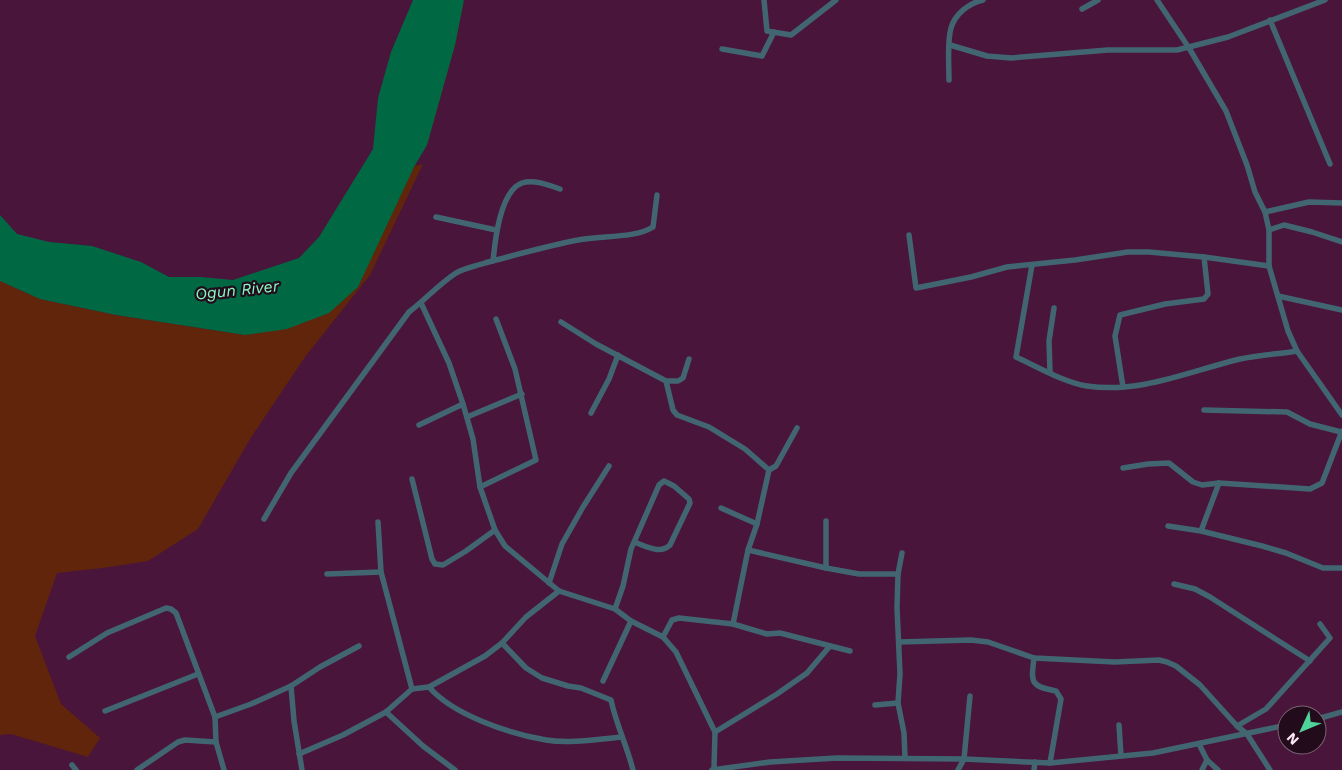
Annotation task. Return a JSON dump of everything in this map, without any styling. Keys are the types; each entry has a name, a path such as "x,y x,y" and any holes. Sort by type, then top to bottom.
{"street":[{"path":"764,0 767,31 791,35 836,0"},
{"path":"948,80 951,28 957,16 971,5 982,0"},
{"path":"1082,9 1098,0"},
{"path":"1157,0 1189,48 1226,111 1247,165 1255,192 1265,212 1269,230 1269,266 1288,331 1297,351 1342,415"},
{"path":"950,45 987,56 1011,58 1108,50 1177,50 1228,37 1325,0"},
{"path":"1270,20 1330,164"},
{"path":"722,49 762,56 774,32"},
{"path":"493,261 496,230 510,192 523,182 545,184 560,189"},
{"path":"264,519 291,473 408,312 457,272 493,261 579,240 638,233 648,230 653,227 657,195"},
{"path":"1265,212 1309,202 1342,203"},
{"path":"436,217 496,230"},
{"path":"1269,230 1284,225 1342,242"},
{"path":"909,235 916,288 963,279 1007,267 1128,252 1204,257 1269,266"},
{"path":"1122,387 1115,336 1120,315 1166,304 1204,299 1208,294 1204,257"},
{"path":"1032,265 1016,357 1085,386 1122,387 1158,382 1243,358 1297,351"},
{"path":"1278,296 1342,310"},
{"path":"421,303 449,363 463,404 472,439 480,487 495,530 509,551 558,591 615,609 631,621 664,637 676,652 715,732 713,769 754,767 770,762 837,758 964,758 1050,763 1153,753 1277,727"},
{"path":"1050,372 1049,341 1054,308"},
{"path":"480,487 536,460 515,369 496,319"},
{"path":"561,322 596,344 666,381 681,380 689,359"},
{"path":"591,413 609,379 618,355"},
{"path":"666,381 673,410 677,415 709,427 745,449 769,470"},
{"path":"467,417 522,394"},
{"path":"419,425 463,404"},
{"path":"1123,468 1169,463 1198,484 1219,483 1304,490 1315,487 1322,482 1341,431 1310,424 1287,412 1204,410"},
{"path":"733,624 748,550 757,524 769,470 776,466 797,428"},
{"path":"549,583 562,544 609,466"},
{"path":"412,479 432,559 435,564 443,565 495,530"},
{"path":"615,609 634,542 661,483 664,481 670,484 689,499 690,503 670,545 666,549 661,551 634,542"},
{"path":"1200,531 1219,483"},
{"path":"721,508 757,524"},
{"path":"826,521 826,568"},
{"path":"378,522 381,572 412,689"},
{"path":"1168,526 1200,531 1286,553 1323,568 1342,568"},
{"path":"748,550 859,574 898,574"},
{"path":"902,553 898,574 900,674 898,703 904,733 906,758"},
{"path":"327,574 381,572"},
{"path":"1174,584 1195,589 1210,597 1310,661"},
{"path":"299,754 344,735 386,712 412,689 429,687 485,656 502,643 526,617 558,591"},
{"path":"69,657 108,633 166,608 171,609 176,613 215,717 216,742 224,770"},
{"path":"664,637 672,620 679,618 733,624 767,634 780,633 850,651"},
{"path":"603,681 631,621"},
{"path":"1237,726 1266,709 1330,638 1320,624"},
{"path":"899,642 971,640 988,642 1034,658 1115,662 1158,660 1167,662 1176,666 1200,685 1237,726 1247,734 1270,770"},
{"path":"502,643 522,664 542,678 580,688 611,700 615,719 629,751 633,770"},
{"path":"215,717 251,704 291,686 320,667 359,646"},
{"path":"715,732 778,694 807,673 830,646"},
{"path":"1034,658 1032,674 1034,684 1037,687 1056,691 1061,699 1050,763"},
{"path":"105,711 198,674"},
{"path":"291,686 302,770"},
{"path":"429,687 436,695 449,704 470,716 500,728 547,740 583,741 622,737"},
{"path":"958,770 964,758 970,696"},
{"path":"875,705 898,703"},
{"path":"386,712 423,746 455,770"},
{"path":"1327,716 1342,712"},
{"path":"1119,725 1121,756"},
{"path":"137,770 178,742 185,740 216,742"},
{"path":"1199,744 1207,760 1218,770"},
{"path":"1202,770 1207,760"},
{"path":"1034,770 1035,762"}],"shaded area":[{"path":"464,0 455,45 427,145 414,166 423,164 370,275 305,357 250,439 198,529 148,561 57,573 35,636 61,704 100,738 88,757 11,734 0,735 0,281 40,299 116,315 245,335 358,287 372,255"}],"water":[{"name":"Ogun River","path":"413,0 464,0 455,45 427,145 414,167 358,287 329,313 287,329 245,335 116,315 40,299 0,281 0,215 17,234 49,242 92,246 141,262 169,277 233,280 299,258 319,237 373,149 378,98 391,52"}]}
